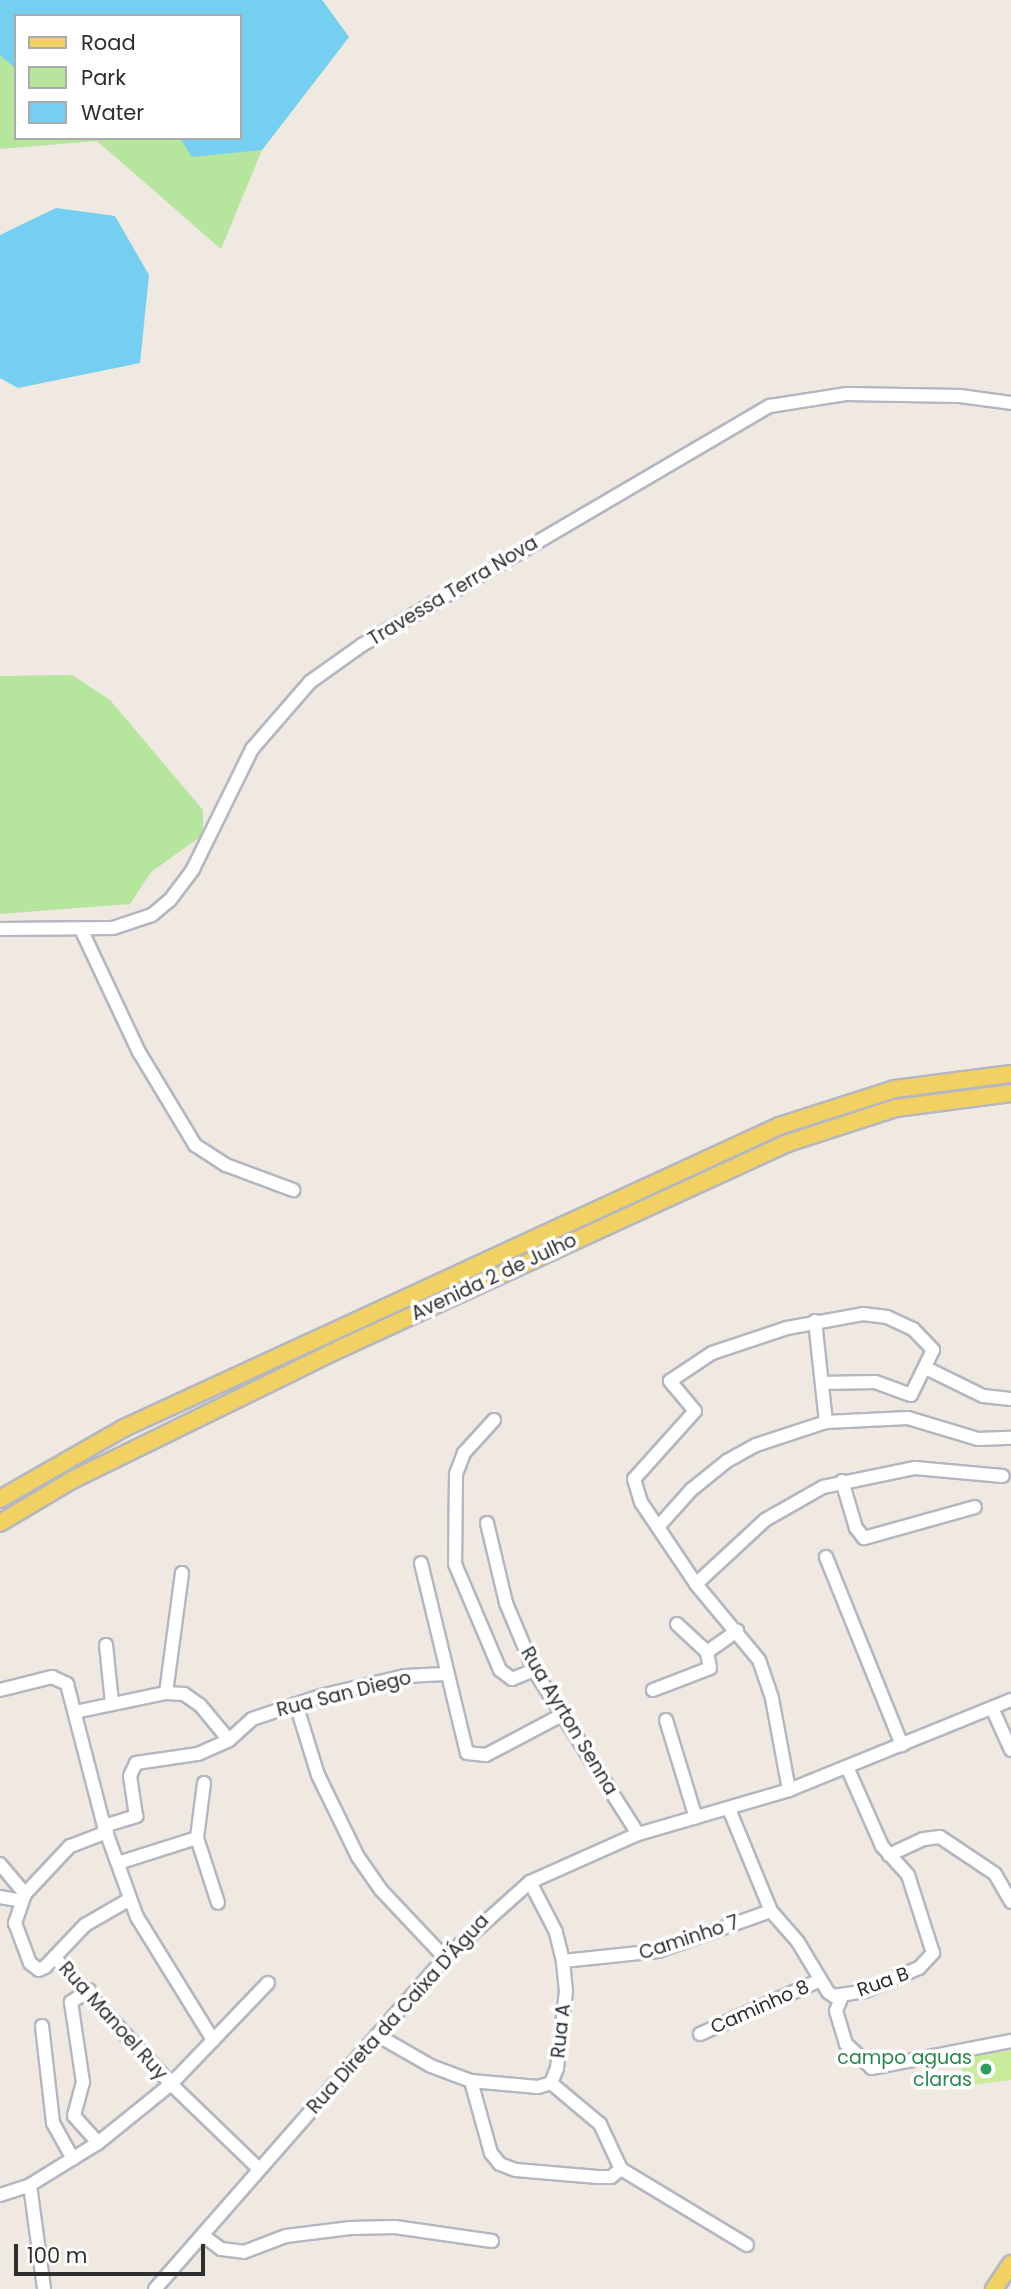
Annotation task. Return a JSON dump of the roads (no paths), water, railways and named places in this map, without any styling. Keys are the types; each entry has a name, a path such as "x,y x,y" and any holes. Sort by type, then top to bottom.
{"main road":[{"name":"Avenida 2 de Julho","path":"0,1499 124,1428 779,1126 895,1089 1011,1074"},
{"name":"Avenida 2 de Julho","path":"0,1523 72,1480 285,1375 785,1144 896,1108 1011,1093"},
{"path":"994,2289 1011,2264"}],"street":[{"name":"Travessa Terra Nova","path":"0,929 81,929 128,925 170,900 193,869 252,749 310,682 362,645 770,405 827,395 949,395 1011,403"},
{"path":"81,929 138,1052 195,1145 226,1165 293,1190"},
{"path":"789,1790 767,1679 752,1648 696,1584 634,1488 639,1472 695,1411 671,1387 670,1381 683,1369 748,1339 815,1321 863,1314 887,1317 930,1343 933,1357 911,1395 875,1382 822,1383"},
{"path":"815,1321 826,1422"},
{"path":"928,1369 983,1396 1011,1399"},
{"path":"658,1527 691,1490 727,1461 756,1445 826,1422 908,1418 978,1439 1011,1438"},
{"path":"494,1420 464,1453 456,1474 455,1564 500,1670 512,1679 534,1670"},
{"path":"696,1584 765,1520 797,1500 842,1481 915,1468 1003,1476"},
{"path":"842,1481 856,1528 864,1538 975,1507"},
{"name":"Rua Ayrton Senna","path":"487,1523 503,1594 534,1670 638,1834"},
{"path":"826,1557 902,1745"},
{"path":"421,1563 464,1748 471,1756 485,1755 562,1715"},
{"path":"166,1693 182,1573"},
{"path":"653,1690 710,1668 707,1652 677,1624"},
{"path":"707,1652 737,1631"},
{"path":"106,1645 112,1703"},
{"name":"Rua San Diego","path":"106,1829 136,1816 132,1766 198,1754 229,1740 252,1719 296,1704 405,1676 445,1674"},
{"path":"0,1690 52,1677 67,1684 106,1829 130,1899 156,1953 213,2040"},
{"path":"75,1712 166,1693 190,1695 229,1740"},
{"name":"Rua Direta da Caixa D'Água","path":"155,2289 205,2237 259,2169 445,1958 530,1882 638,1834 789,1790 1011,1700"},
{"path":"296,1704 318,1775 358,1857 381,1890 445,1958"},
{"path":"992,1708 1011,1750"},
{"path":"666,1720 696,1818"},
{"name":"Rua B","path":"729,1809 771,1911 791,1932 828,1992 842,1996 912,1972 932,1956 911,1882 889,1855 847,1767"},
{"path":"204,1783 197,1838 218,1903"},
{"path":"106,1829 65,1851 24,1898 15,1923 27,1958 39,1970 55,1958 85,1925 130,1899"},
{"path":"889,1855 924,1839 940,1837 995,1874 1011,1902"},
{"path":"118,1863 197,1838"},
{"path":"0,1864 24,1898"},
{"name":"Rua A","path":"377,2035 431,2066 471,2081 524,2086 551,2083 557,2068 566,1991 563,1961 556,1932 530,1882"},
{"path":"0,1897 24,1898"},
{"name":"Caminho 7","path":"563,1961 659,1951 771,1911"},
{"name":"Rua Manoel Ruy","path":"55,1958 89,1990 171,2084 259,2169"},
{"name":"Caminho 8","path":"700,2034 820,1980"},
{"path":"0,2195 30,2185 98,2143 171,2084 268,1983"},
{"path":"89,1990 71,2002 83,2082 74,2116 98,2143"},
{"path":"842,1996 836,2011 846,2044 872,2068 1011,2042"},
{"path":"42,2025 53,2123 73,2159"},
{"path":"471,2081 491,2153 499,2164 516,2171 598,2177 611,2176 621,2169"},
{"path":"551,2083 600,2124 621,2169 747,2245"},
{"path":"30,2185 44,2289"},
{"path":"205,2237 221,2249 244,2252 286,2236 351,2228 403,2228 492,2241"}],"water":[{"path":"0,0 322,0 349,37 262,150 192,157 181,140 242,140 242,14 14,14 14,67 0,55"},
{"path":"56,208 115,216 149,275 140,363 18,388 0,378 0,235"}],"place":[{"name":"campo aguas claras","path":"986,2069"}]}
